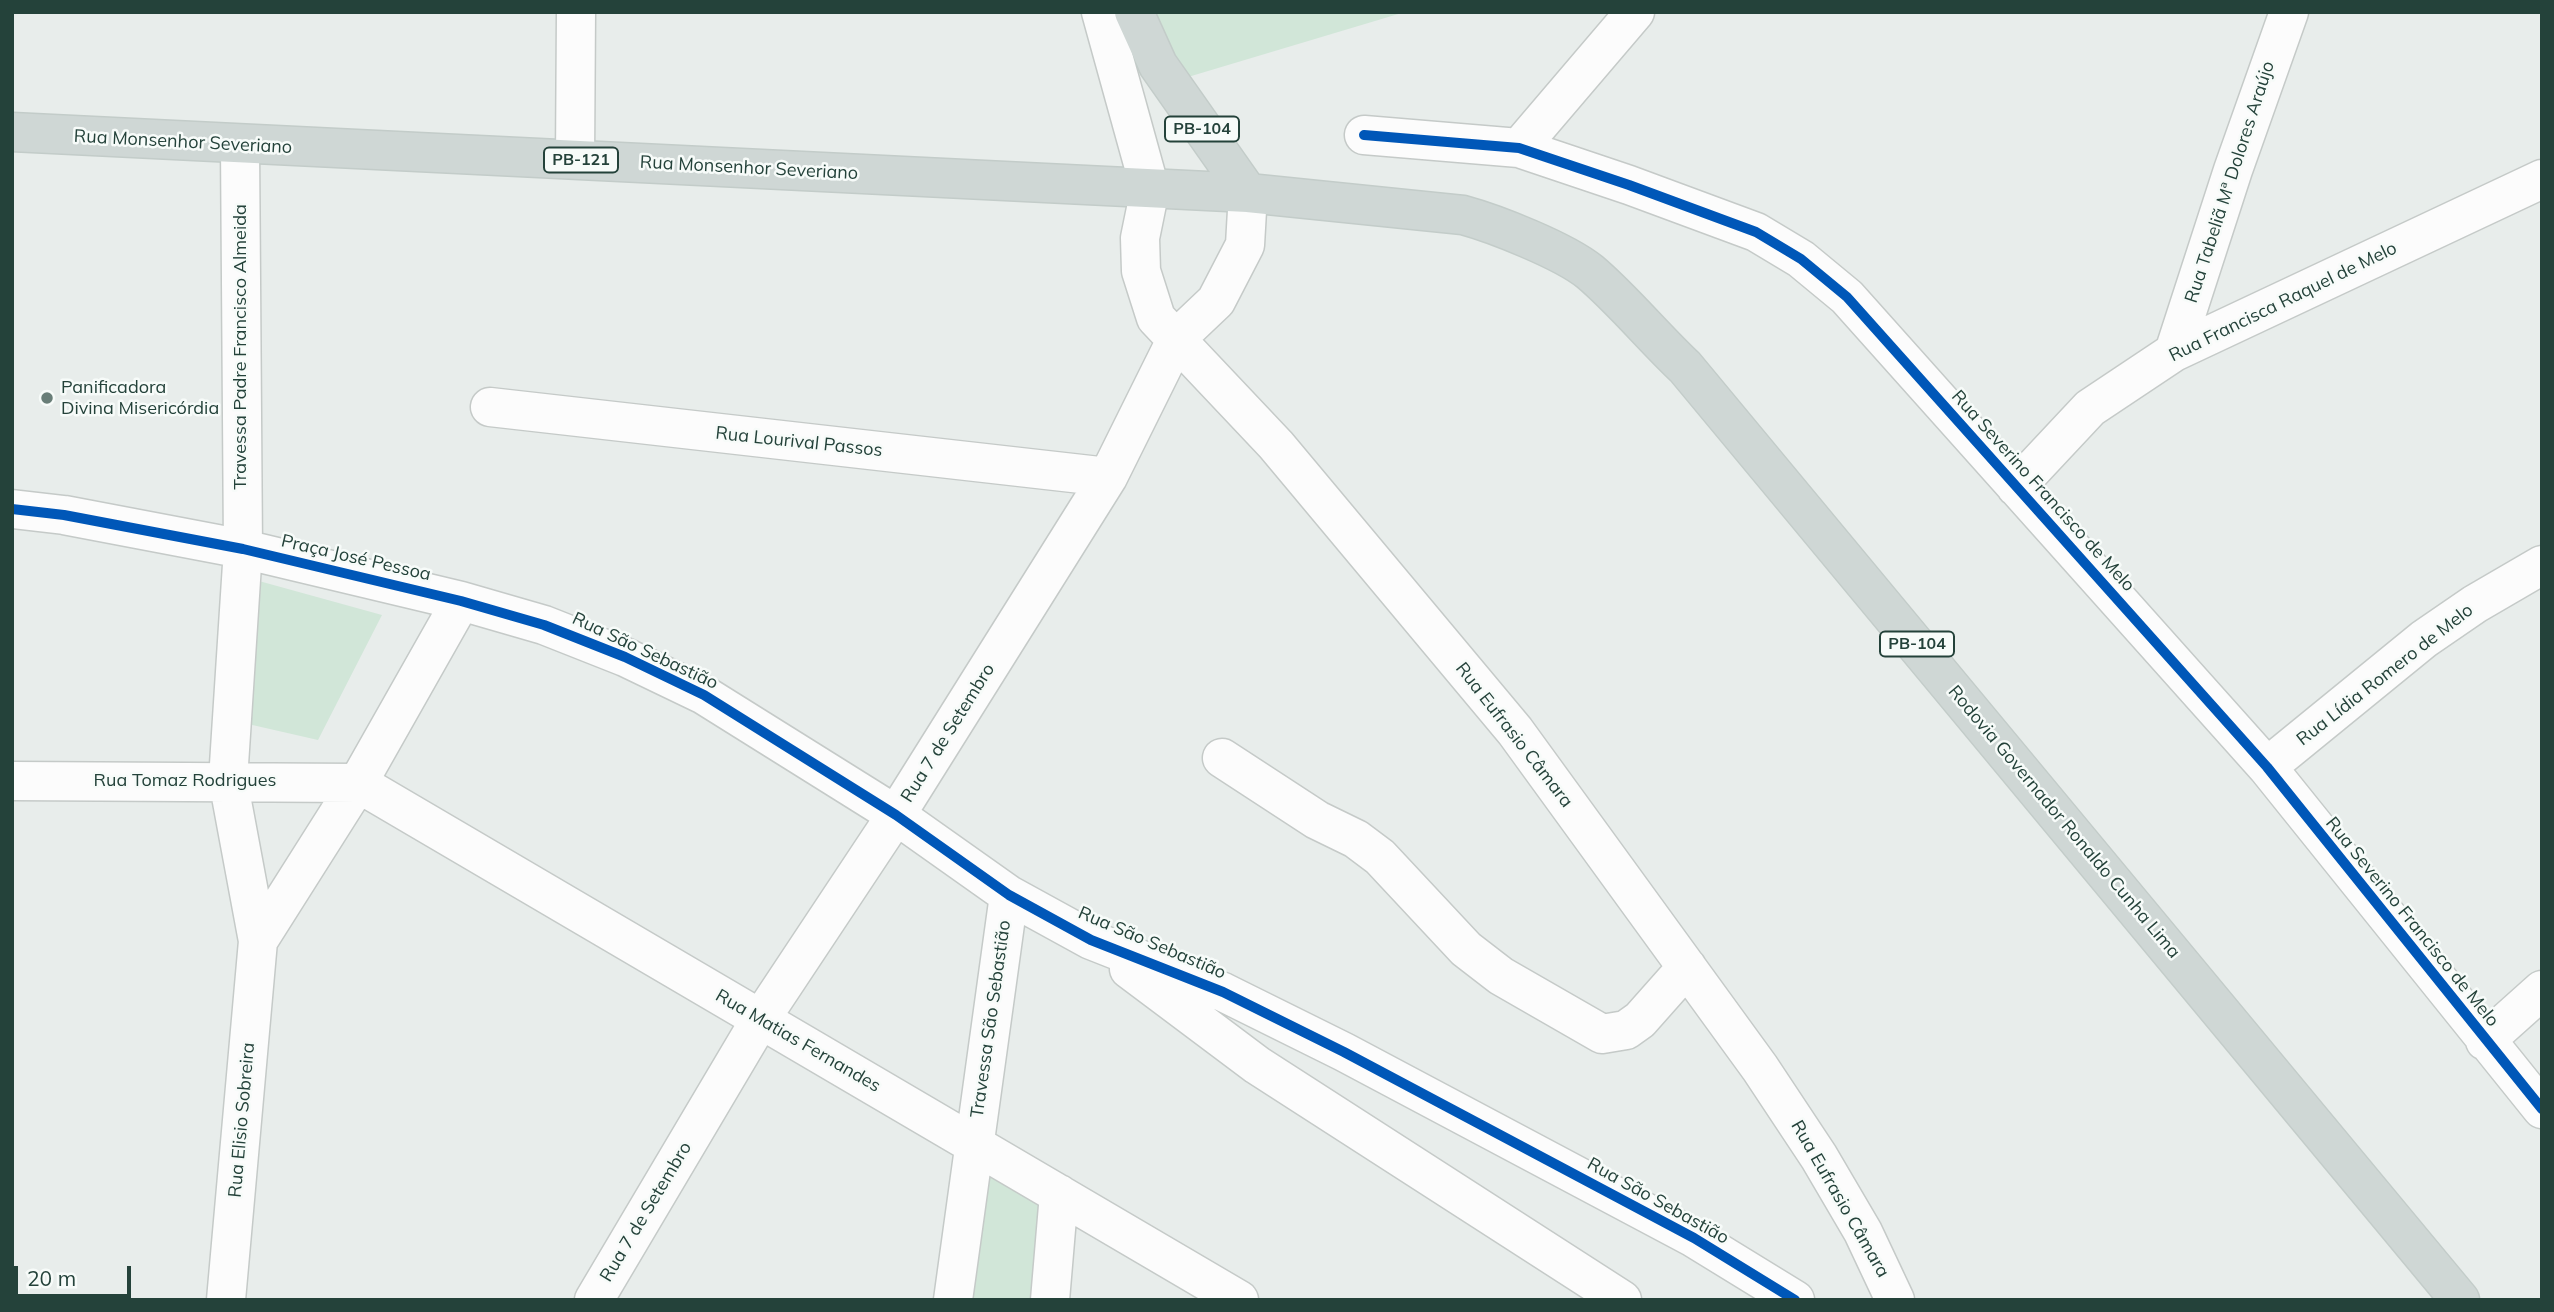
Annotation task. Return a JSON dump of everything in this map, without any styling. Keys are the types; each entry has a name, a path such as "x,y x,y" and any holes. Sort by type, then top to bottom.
{"main road":[{"name":"PB-104","path":"1134,12 1158,65 1248,193"},
{"name":"Rua Monsenhor Severiano","path":"12,132 240,146 575,159 1150,189"},
{"name":"PB-121","path":"1150,189 1248,193"},
{"name":"Rodovia Governador Ronaldo Cunha Lima","path":"1248,193 1463,215 1492,223 1589,271 1685,368 1733,422 2460,1300"}],"street":[{"path":"575,159 576,12"},
{"path":"1101,12 1150,189"},
{"path":"1519,148 1635,12"},
{"name":"Rua Tabeliã Mª Dolores Araújo","path":"2174,352 2233,170 2289,12"},
{"name":"Rua Severino Francisco de Melo","path":"1364,135 1519,148 1756,232 1801,259 1847,298 2267,767 2542,1109"},
{"name":"Travessa Padre Francisco Almeida","path":"240,146 243,549"},
{"name":"Rua Francisca Raquel de Melo","path":"2016,487 2090,408 2174,352 2542,179"},
{"name":"Rua Eufrasio Câmara","path":"1150,189 1140,238 1141,271 1156,318 1276,445 1515,732 1760,1068 1819,1157 1863,1232 1895,1300"},
{"name":"Rua 7 de Setembro","path":"594,1300 760,1020 896,816 1108,477 1177,338 1216,301 1245,245 1248,193"},
{"name":"Rua Lourival Passos","path":"490,407 1108,477"},
{"name":"Praça José Pessoa","path":"12,509 64,515 243,549 461,601"},
{"path":"228,780 243,549"},
{"name":"Rua Lídia Romero de Melo","path":"2267,767 2424,639 2475,604 2542,565"},
{"path":"358,783 461,601"},
{"name":"Rua São Sebastião","path":"461,601 544,625 625,657 704,695 896,816 1009,895 1091,940 1223,992 1344,1052 1694,1238 1795,1300"},
{"path":"1222,758 1317,820 1356,839 1380,857 1466,950 1501,976 1602,1034 1614,1034 1633,1025 1687,967"},
{"name":"Rua Tomaz Rodrigues","path":"12,781 228,780 358,783"},
{"name":"Rua Elisio Sobreira","path":"226,1300 258,941 228,780"},
{"name":"Rua Elisio Sobreira","path":"258,941 358,783"},
{"name":"Rua Matias Fernandes","path":"358,783 1239,1300"},
{"name":"Travessa São Sebastião","path":"953,1300 1009,895"},
{"name":"Rua São Sebastião","path":"1091,940 1257,1065 1622,1300"},
{"path":"2485,1041 2542,990"},
{"path":"1050,1300 1059,1194"}],"green space":[{"path":"1144,12 1405,12 1178,80"},
{"path":"259,581 382,615 318,740 248,724"},
{"path":"986,1169 1050,1205 1039,1300 970,1300"}],"cycle path":[{"path":"1364,135 1519,148 1756,232 1801,259 1847,297 2267,767 2542,1109"},
{"path":"12,509 64,515 243,549 461,601 544,625 625,657 704,695 896,815 1009,895 1091,940 1223,992 1344,1052 1694,1238 1795,1300"}],"place":[{"name":"Panificadora Divina Misericórdia","path":"47,398"}]}
